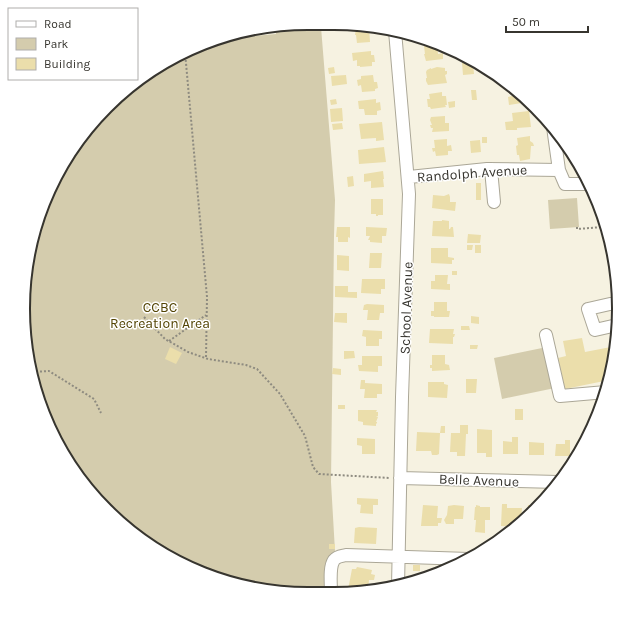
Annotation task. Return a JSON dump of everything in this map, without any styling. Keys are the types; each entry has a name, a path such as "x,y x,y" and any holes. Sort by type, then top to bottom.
{"street":[{"name":"School Avenue","path":"396,37 409,177 398,580"},
{"path":"555,140 559,170 565,184 582,184"},
{"name":"Randolph Avenue","path":"409,177 491,169 559,170"},
{"path":"491,169 494,202"},
{"path":"611,326 595,330 588,309 612,304"},
{"path":"546,335 560,396 599,393"},
{"name":"Belle Avenue","path":"400,478 551,482"},
{"path":"331,587 332,566 334,560 338,556 368,555 456,559"}],"path":[{"path":"186,59 207,297 206,358"},
{"path":"577,227 577,229 600,227"},
{"path":"168,341 206,315"},
{"path":"144,317 168,341 188,352 206,358 246,365 257,370 280,394 305,436 313,467 319,474 400,478"},
{"path":"37,372 49,371 94,399 101,413"}],"green space":[{"name":"CCBC Recreation Area","path":"321,30 335,200 331,482 335,551 326,562 325,587 272,585 236,578 202,566 169,550 125,518 99,492 67,448 51,415 39,381 32,345 30,308 32,272 39,236 51,202 67,169 88,139 99,125 125,99 169,67 202,51 236,39 276,34 276,32"},
{"path":"577,198 579,227 550,229 548,200"},
{"path":"547,347 555,388 502,399 494,358"}],"building":[{"path":"356,31 369,32 370,42 357,43"},
{"path":"424,46 438,50 438,54 443,53 443,59 426,61"},
{"path":"371,51 371,55 374,55 375,62 372,62 372,66 360,67 357,66 357,60 353,61 352,53"},
{"path":"462,63 473,67 474,74 463,75"},
{"path":"334,67 335,73 329,74 328,68"},
{"path":"431,68 445,68 445,71 447,71 447,74 445,75 447,83 428,85 426,81 426,72"},
{"path":"346,75 347,84 332,86 331,76"},
{"path":"373,75 374,82 377,82 378,88 375,89 375,91 362,92 361,85 358,86 357,80 361,79 361,76"},
{"path":"471,90 476,90 477,100 472,100"},
{"path":"442,92 442,96 446,96 446,107 431,109 428,107 427,99 430,99 429,94"},
{"path":"512,96 521,103 509,105 508,97"},
{"path":"336,99 337,104 331,105 330,100"},
{"path":"376,99 376,103 380,102 381,110 377,111 377,115 365,115 364,109 359,109 358,101"},
{"path":"455,101 455,107 449,108 448,102"},
{"path":"342,108 343,121 331,122 330,109"},
{"path":"529,111 531,127 517,128 517,130 506,130 505,122 513,121 512,113"},
{"path":"445,116 445,123 449,123 449,131 432,132 433,128 431,128 430,125 432,125 430,120 431,117"},
{"path":"382,122 384,140 376,141 376,138 361,139 359,124"},
{"path":"342,123 343,129 333,130 332,124"},
{"path":"530,136 530,141 534,146 531,146 530,159 520,161 519,155 517,155 517,138"},
{"path":"482,137 487,137 487,143 482,143"},
{"path":"447,139 447,146 451,145 452,151 448,151 448,155 436,156 435,151 433,152 432,148 435,148 434,140"},
{"path":"480,140 481,152 471,153 470,141"},
{"path":"384,147 386,162 359,164 358,150"},
{"path":"383,171 384,187 371,188 371,181 364,182 364,174"},
{"path":"353,176 354,186 348,187 347,177"},
{"path":"476,183 481,183 481,200 476,200"},
{"path":"449,194 450,202 456,202 455,211 432,208 433,195 444,196"},
{"path":"371,199 383,199 383,215 376,216 376,214 371,214"},
{"path":"433,221 449,221 449,229 453,227 454,237 432,236"},
{"path":"337,227 350,227 350,238 348,237 348,242 338,242 338,237 336,237"},
{"path":"366,227 387,228 386,236 382,236 382,243 370,242 370,240 368,240 370,236 366,236"},
{"path":"468,234 481,235 480,243 467,243"},
{"path":"467,245 473,245 472,250 467,250"},
{"path":"475,245 481,245 481,253 475,253"},
{"path":"431,248 448,248 448,257 454,258 454,260 452,260 452,264 431,263"},
{"path":"370,253 382,253 381,268 369,268"},
{"path":"337,255 349,256 349,271 337,270"},
{"path":"452,271 457,271 457,275 452,275"},
{"path":"435,275 448,275 447,284 450,284 450,290 431,289 431,281 435,281"},
{"path":"362,279 385,279 385,289 381,289 381,294 361,293"},
{"path":"335,286 348,286 348,292 357,292 357,298 335,297"},
{"path":"434,302 447,302 447,311 450,311 449,317 431,316 431,311 434,311"},
{"path":"364,305 384,305 384,313 380,313 379,320 367,320 368,310 363,310"},
{"path":"335,313 347,313 347,323 334,322"},
{"path":"471,316 479,317 479,324 471,323"},
{"path":"461,326 469,326 470,330 461,330"},
{"path":"430,329 454,329 453,334 455,334 453,337 453,344 429,343"},
{"path":"363,330 382,331 382,339 379,339 379,346 366,346 366,337 362,336"},
{"path":"582,338 585,352 610,347 603,381 565,389 558,358 566,356 563,341"},
{"path":"470,345 478,345 477,349 470,349"},
{"path":"170,347 182,353 176,364 165,359"},
{"path":"344,351 354,351 355,358 344,359"},
{"path":"432,355 445,355 445,364 449,365 450,370 432,371 430,365 432,365"},
{"path":"362,356 382,356 382,366 378,366 378,372 359,371 358,365 362,365"},
{"path":"333,368 341,369 341,375 332,374"},
{"path":"466,379 477,379 476,393 466,393"},
{"path":"361,380 365,380 365,383 382,384 382,394 377,394 377,398 364,398 365,389 360,389"},
{"path":"428,382 444,382 444,384 448,385 447,398 428,397"},
{"path":"338,405 345,405 345,409 338,409"},
{"path":"515,409 523,409 523,420 515,420"},
{"path":"358,410 377,410 376,412 378,412 378,416 376,416 378,417 376,426 363,425 363,422 358,421"},
{"path":"460,425 468,425 465,456 457,456 457,452 450,452 451,433 460,433"},
{"path":"441,426 445,426 445,433 440,433"},
{"path":"477,429 492,430 492,457 486,457 486,453 477,453"},
{"path":"417,432 440,433 439,454 432,455 431,451 416,451"},
{"path":"512,437 518,437 518,454 503,454 503,441 512,442"},
{"path":"357,438 375,439 375,454 362,454 362,446 357,445"},
{"path":"565,440 570,440 570,456 555,456 556,444 565,444"},
{"path":"529,442 544,443 544,455 529,455"},
{"path":"357,498 378,499 378,505 373,505 373,514 360,513 361,505 357,504"},
{"path":"502,504 507,504 507,508 522,508 522,513 517,518 506,526 501,526"},
{"path":"423,505 438,506 437,518 442,518 441,523 438,523 438,526 421,526"},
{"path":"476,505 480,507 490,507 490,520 485,520 485,533 475,532 476,520 474,520"},
{"path":"448,506 464,506 463,519 454,519 454,524 446,524 444,520 447,515"},
{"path":"355,528 377,528 376,544 354,543"},
{"path":"329,544 335,544 335,549 329,549"},
{"path":"413,565 420,565 420,571 413,571"},
{"path":"357,567 372,570 371,574 375,575 374,580 369,580 368,585 349,586 352,569 356,569"}]}
